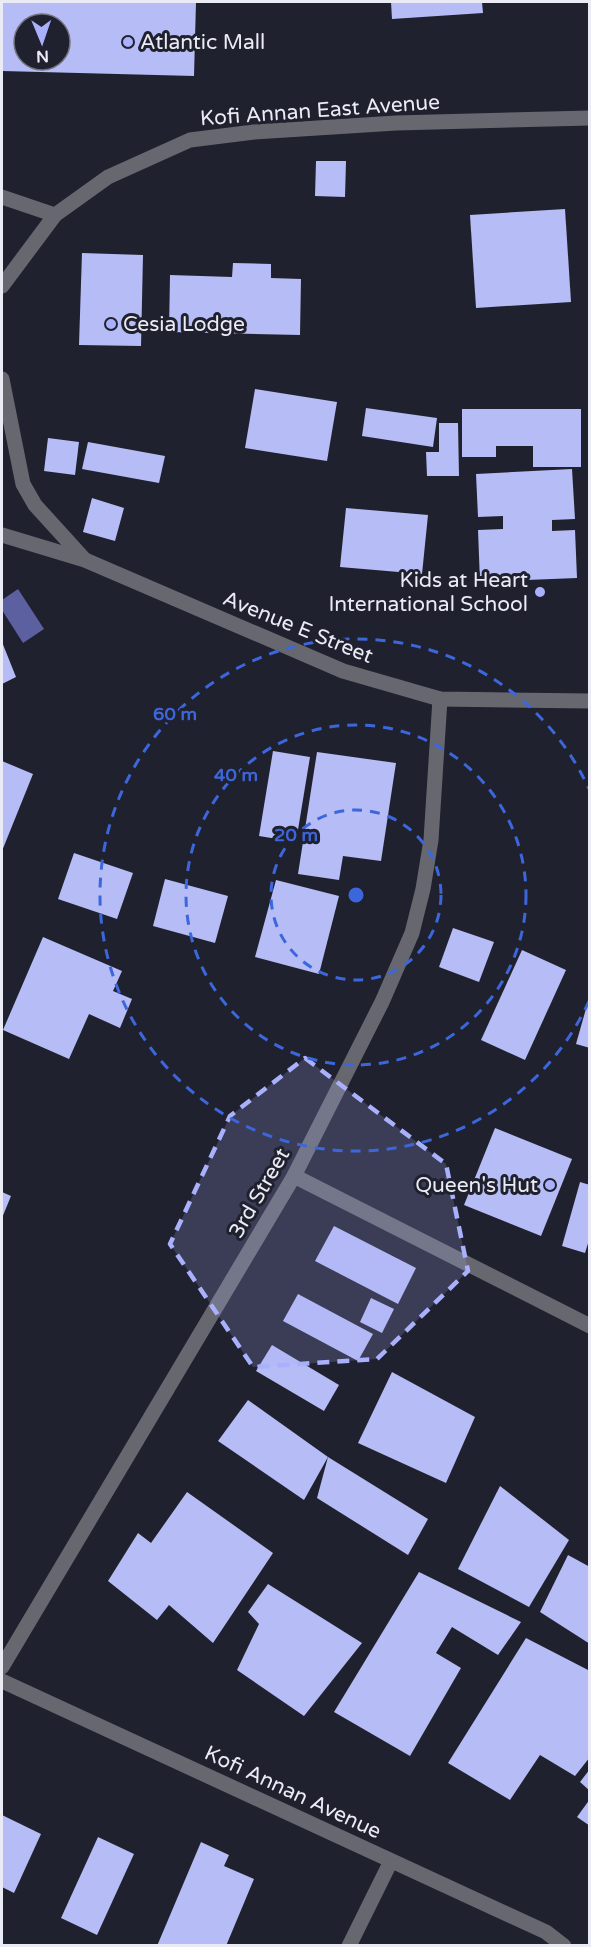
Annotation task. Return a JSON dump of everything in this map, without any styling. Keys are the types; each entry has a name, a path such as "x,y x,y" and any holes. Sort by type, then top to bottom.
{"street":[{"name":"Kofi Annan East Avenue","path":"2,286 55,215 108,177 190,140 254,132 385,124 590,118"},
{"path":"2,197 55,215"},
{"path":"2,380 23,484 35,505 85,560"},
{"name":"Avenue E Street","path":"2,535 85,560 343,670 440,699 590,701"},
{"name":"3rd Street","path":"2,1667 294,1176 382,1002 412,933 423,889 431,840 440,699"},
{"path":"294,1176 590,1326"},
{"name":"Kofi Annan Avenue","path":"2,1681 546,1932 564,1946"},
{"path":"349,1946 391,1861"}],"highlighted area":[{"path":"305,1058 446,1164 468,1271 377,1359 253,1367 170,1244 230,1116"}],"water":[{"path":"18,589 44,629 23,643 2,610 2,600"}],"building":[{"name":"Atlantic Mall","path":"2,2 196,2 194,76 40,72 72,72 72,12 12,12 12,71 2,71"},
{"path":"391,2 482,2 483,13 392,19"},
{"path":"316,161 346,161 345,197 315,196"},
{"path":"565,209 571,302 476,308 470,215"},
{"path":"82,253 143,255 141,346 79,345"},
{"path":"233,263 271,264 271,278 301,279 300,335 169,332 170,275 232,277"},
{"path":"255,389 337,402 327,461 245,448"},
{"path":"366,408 437,418 433,447 362,436"},
{"path":"462,409 581,409 581,467 533,467 533,446 496,446 496,457 462,457"},
{"path":"439,423 458,423 459,476 427,476 426,452 439,452"},
{"path":"48,438 79,442 75,475 44,471"},
{"path":"88,442 165,456 159,483 82,469"},
{"path":"572,469 575,519 552,520 552,531 575,530 577,578 480,582 478,530 503,529 503,516 478,517 476,474"},
{"path":"92,498 124,508 115,541 83,532"},
{"path":"346,508 428,515 422,574 340,567"},
{"path":"2,642 16,677 2,684"},
{"path":"273,751 310,757 296,842 259,836"},
{"path":"317,752 396,763 381,861 343,856 339,880 298,874"},
{"path":"2,761 33,774 2,851"},
{"path":"74,853 133,873 117,919 58,899"},
{"path":"165,879 228,896 215,943 153,926"},
{"path":"276,880 339,896 319,974 255,957"},
{"path":"453,928 494,942 479,982 439,967"},
{"path":"43,937 122,971 113,991 132,999 120,1028 89,1014 69,1059 3,1030"},
{"path":"522,950 566,970 525,1060 481,1040"},
{"path":"590,998 590,1048 576,1044"},
{"path":"495,1128 572,1159 541,1236 464,1205"},
{"path":"580,1182 590,1185 590,1237 585,1253 562,1246"},
{"path":"2,1192 11,1196 2,1218"},
{"path":"334,1226 416,1268 398,1304 315,1261"},
{"path":"298,1294 373,1334 358,1361 283,1321"},
{"path":"371,1298 394,1309 382,1333 360,1322"},
{"path":"272,1345 339,1385 324,1411 256,1371"},
{"path":"392,1372 475,1417 446,1483 358,1443"},
{"path":"248,1400 328,1457 304,1500 218,1441"},
{"path":"328,1457 428,1519 408,1555 317,1498"},
{"path":"500,1486 569,1540 529,1607 458,1569"},
{"path":"187,1492 273,1553 213,1643 169,1605 157,1620 108,1581 138,1533 151,1543"},
{"path":"568,1555 590,1567 590,1644 540,1612"},
{"path":"419,1572 521,1622 498,1655 452,1627 436,1653 461,1668 410,1756 334,1712"},
{"path":"268,1584 362,1643 304,1716 237,1670 259,1624 248,1612"},
{"path":"526,1638 590,1671 590,1757 575,1776 540,1755 510,1800 448,1763"},
{"path":"590,1769 590,1791 580,1782"},
{"path":"590,1799 590,1826 577,1817"},
{"path":"2,1815 41,1834 14,1893 2,1887"},
{"path":"98,1837 134,1854 97,1935 61,1918"},
{"path":"201,1842 229,1855 224,1866 254,1879 226,1946 157,1946"}],"place":[{"name":"Atlantic Mall","path":"128,42"},
{"name":"Cesia Lodge","path":"111,324"},
{"name":"Kids at Heart International School","path":"540,592"},
{"name":"Queen's Hut","path":"550,1185"}]}
